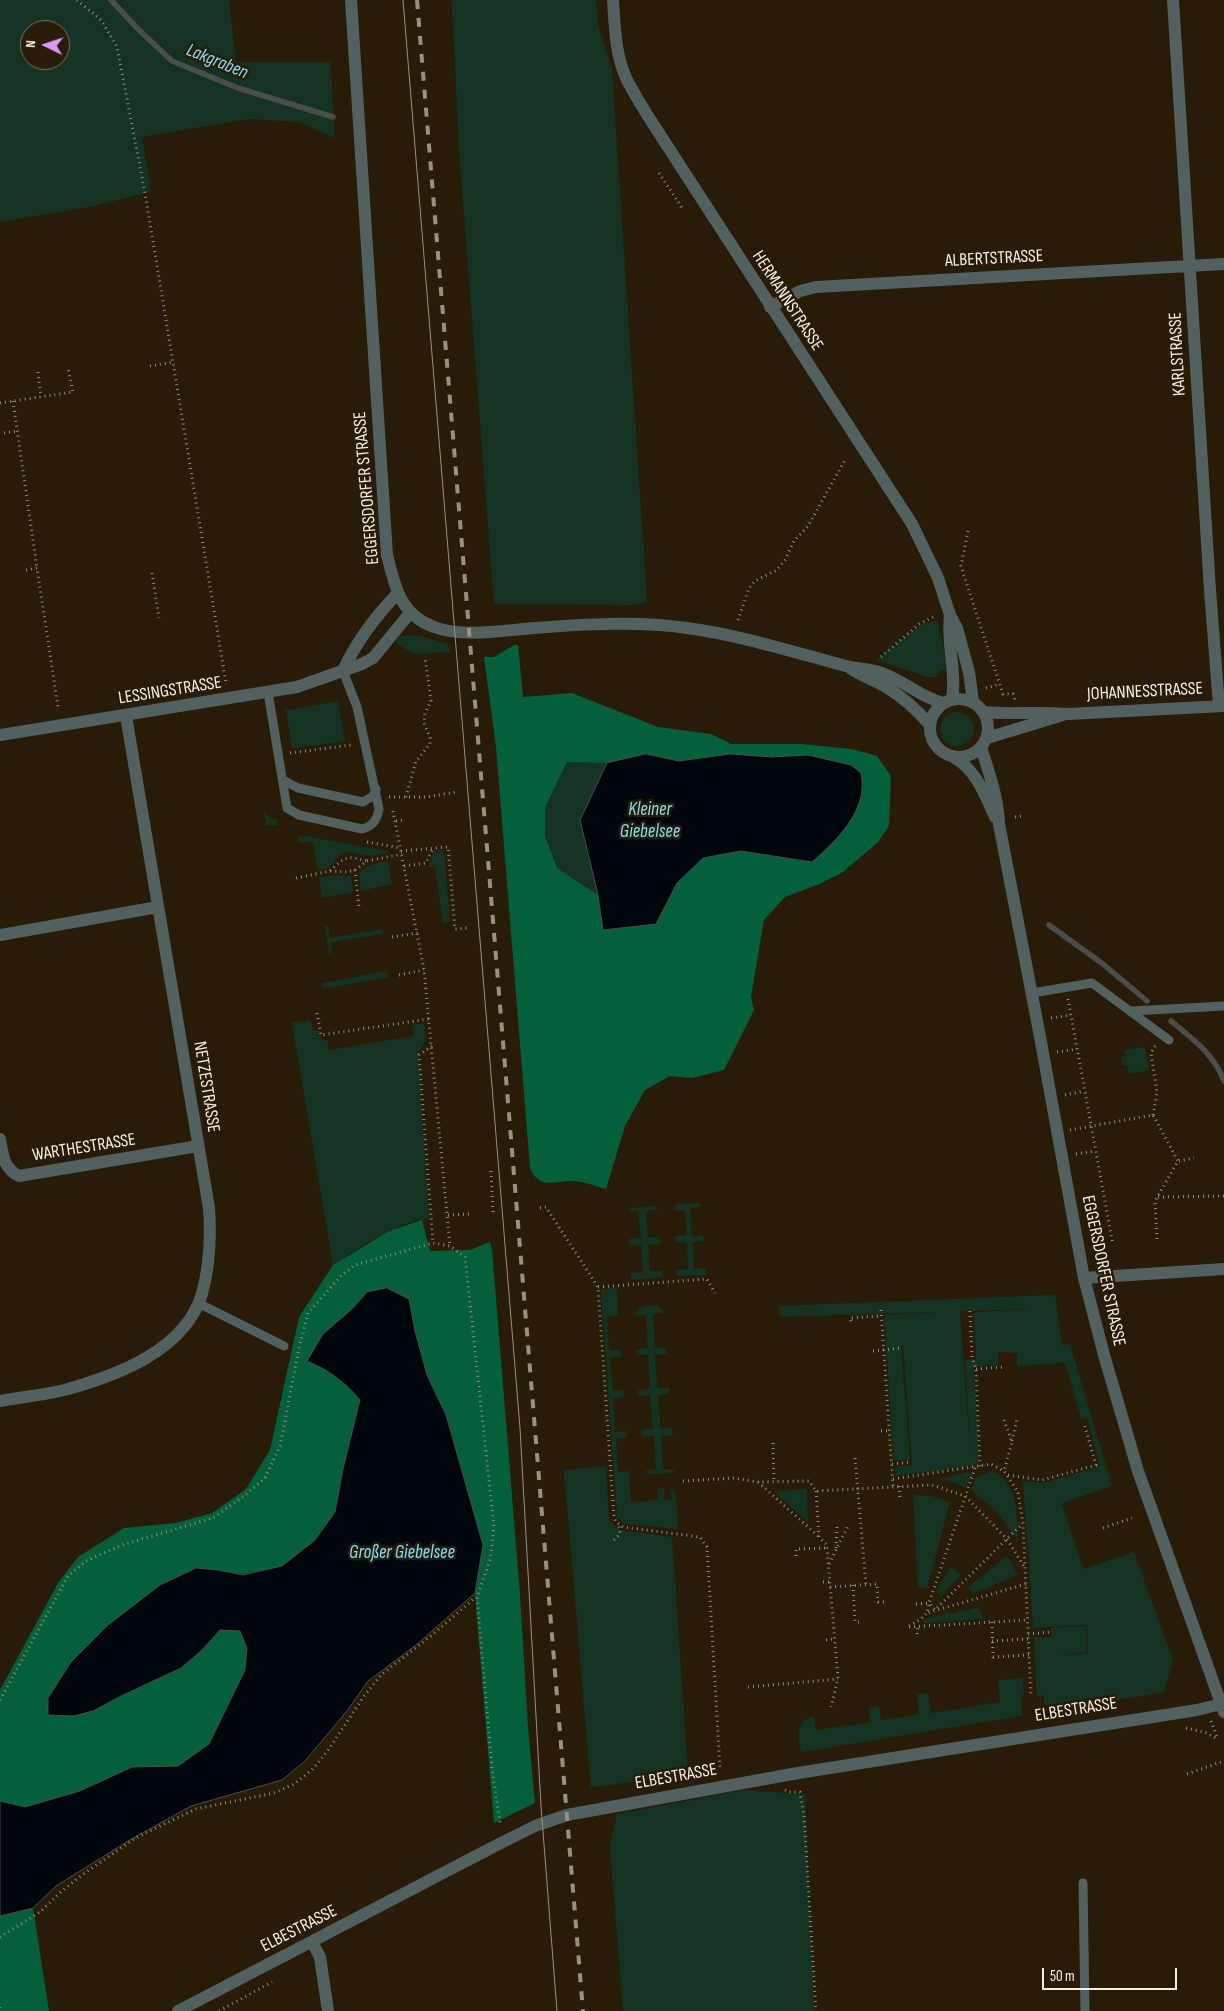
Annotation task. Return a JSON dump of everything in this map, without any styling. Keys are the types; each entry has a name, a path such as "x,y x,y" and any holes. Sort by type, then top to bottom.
{"street":[{"name":"EGGERSDORFER STRASSE","path":"351,0 387,555 397,594 410,613 428,625 455,632 625,624 687,628 742,638 847,666 881,672 922,695 947,701"},
{"name":"HERMANNSTRASSE","path":"614,0 616,40 620,62 628,81 770,307 912,524 938,578 949,613 957,628 969,672 973,702"},
{"name":"KARLSTRASSE","path":"1173,0 1202,465 1221,706"},
{"name":"ALBERTSTRASSE","path":"770,307 800,291 816,287 1224,264"},
{"path":"343,671 358,643 380,612 397,594"},
{"name":"LESSINGSTRASSE","path":"0,735 126,716 304,685 362,664 373,658 410,613"},
{"name":"HERMANNSTRASSE","path":"947,701 953,673 948,631 949,613"},
{"name":"EGGERSDORFER STRASSE","path":"847,666 861,676 885,686 904,700 930,725"},
{"path":"960,699 973,702 984,712 988,725 984,742 971,755 965,757 952,757 945,754 935,745 930,732 934,712 947,701 960,699"},
{"name":"JOHANNESSTRASSE","path":"984,712 1004,714 1045,712 1068,714 1221,706"},
{"name":"JOHANNESSTRASSE","path":"984,742 1068,714"},
{"name":"NETZESTRASSE","path":"0,1401 67,1389 125,1369 163,1348 185,1326 202,1296 209,1261 211,1235 209,1208 126,716"},
{"name":"EGGERSDORFER STRASSE","path":"984,742 995,789 998,824 1032,993 1084,1278 1138,1471 1223,1707"},
{"name":"EGGERSDORFER STRASSE","path":"952,757 963,763 971,772 998,824"},
{"path":"0,934 158,907"},
{"name":"WARTHESTRASSE","path":"0,1139 4,1161 11,1172 19,1176 198,1146"},
{"path":"1084,1278 1224,1269"},
{"name":"ELBESTRASSE","path":"178,2011 504,1841 542,1823 567,1814 798,1773 1223,1707"},
{"path":"312,1942 320,1957 328,2011"}],"lane":[{"path":"268,692 287,808 299,815 362,828 367,827 373,824 378,817 379,809 376,789 357,707 343,671"},
{"path":"283,780 298,788 363,802 373,796 376,789"},
{"path":"1032,993 1092,983 1165,1038"},
{"path":"1131,1011 1224,1006"},
{"path":"198,1303 284,1346"},
{"path":"1083,1883 1085,2011"}],"path":[{"path":"77,0 101,20 117,47 145,193 226,683"},
{"path":"659,173 683,209"},
{"path":"150,366 173,362"},
{"path":"0,403 73,392 68,368"},
{"path":"38,372 41,397"},
{"path":"13,401 58,707"},
{"path":"4,433 17,431"},
{"path":"738,620 748,588 777,570 785,560 794,541 808,526 845,460"},
{"path":"968,531 961,566 1003,694 1012,694 1016,705"},
{"path":"26,570 38,568"},
{"path":"152,573 159,618"},
{"path":"875,662 919,624 936,615 949,613"},
{"path":"406,797 416,761 430,744 430,738 424,722 425,713 431,701 424,657"},
{"path":"982,689 1000,684"},
{"path":"290,753 350,745"},
{"path":"389,797 421,797 457,792"},
{"path":"421,797 421,802"},
{"path":"1015,817 1022,816"},
{"path":"396,821 404,820"},
{"path":"370,843 400,848"},
{"path":"450,1246 424,970 401,851 448,847 455,929 468,928"},
{"path":"404,866 426,863 433,848"},
{"path":"296,878 330,871 347,872 355,870 367,861 402,854"},
{"path":"330,871 343,858 349,856 367,861"},
{"path":"355,870 359,906"},
{"path":"392,937 418,933"},
{"path":"399,975 424,970"},
{"path":"1066,987 1112,1245"},
{"path":"317,1013 321,1035 430,1019"},
{"path":"1048,1019 1071,1015"},
{"path":"1165,1038 1151,1053 1157,1093 1153,1115 1178,1161"},
{"path":"432,1046 419,1055 433,1243"},
{"path":"1054,1053 1077,1049"},
{"path":"1062,1096 1084,1091"},
{"path":"1069,1131 1153,1115"},
{"path":"1072,1155 1095,1151"},
{"path":"1157,1239 1155,1201 1178,1161 1194,1158"},
{"path":"491,1171 493,1212"},
{"path":"1157,1198 1224,1196"},
{"path":"540,1208 546,1207 598,1287 612,1514 619,1525 620,1534 614,1540"},
{"path":"448,1215 470,1214"},
{"path":"0,1700 68,1576 86,1561 122,1546 212,1518 244,1496 265,1478 280,1446 299,1348 308,1313 341,1276 356,1265 392,1254 433,1243 450,1246 465,1257 494,1527 490,1560 477,1597 492,1769 500,1823"},
{"path":"598,1287 707,1279 716,1293"},
{"path":"881,1310 893,1486"},
{"path":"970,1311 972,1357 976,1369 978,1395 980,1467"},
{"path":"851,1321 850,1318 881,1316"},
{"path":"873,1351 901,1348"},
{"path":"976,1369 1004,1367 1004,1369"},
{"path":"1004,1471 1017,1419"},
{"path":"1004,1420 1012,1442"},
{"path":"1007,1475 1042,1480 1096,1465 1084,1423"},
{"path":"881,1431 889,1431"},
{"path":"773,1443 774,1482"},
{"path":"855,1458 866,1585"},
{"path":"892,1464 912,1462"},
{"path":"893,1479 975,1468 991,1464 1004,1471 1018,1492 1023,1524 1030,1697"},
{"path":"975,1468 926,1612 921,1619 909,1627 1028,1620"},
{"path":"683,1481 734,1478 758,1482 809,1481 816,1491 819,1537"},
{"path":"758,1482 827,1545 838,1679 832,1707"},
{"path":"816,1491 932,1484 966,1496 1007,1539 1025,1568"},
{"path":"899,1486 900,1499"},
{"path":"1103,1528 1132,1518"},
{"path":"935,1610 1023,1524"},
{"path":"619,1525 700,1537 706,1547 720,1769"},
{"path":"836,1550 837,1526"},
{"path":"828,1564 848,1526"},
{"path":"796,1556 796,1549 827,1548"},
{"path":"823,1582 830,1582"},
{"path":"830,1587 876,1584 878,1602 886,1602"},
{"path":"926,1612 1026,1584"},
{"path":"853,1586 855,1622 859,1622"},
{"path":"0,1937 40,1912 60,1892 137,1837 196,1809 274,1793 294,1784 312,1770 329,1749 364,1696 382,1675 477,1597"},
{"path":"916,1604 929,1603"},
{"path":"929,1603 935,1610"},
{"path":"992,1622 993,1657 1029,1655"},
{"path":"918,1626 918,1634"},
{"path":"1028,1634 1051,1632"},
{"path":"826,1640 834,1639"},
{"path":"992,1641 1028,1639"},
{"path":"748,1687 794,1681 838,1679"},
{"path":"1179,1729 1196,1730 1218,1739"},
{"path":"1187,1774 1224,1761"},
{"path":"800,1792 804,1816 816,2011"},
{"path":"219,2011 272,1982"},
{"path":"0,2007 1,2011"}],"green space":[{"path":"0,0 229,0 236,62 330,62 335,138 299,122 250,119 142,137 151,192 89,207 0,222"},
{"path":"452,0 596,0 598,25 612,70 647,602 632,605 494,604 459,150"},
{"path":"938,621 946,663 945,670 941,670 936,677 928,677 876,660 921,625"},
{"path":"401,636 420,636 448,644 450,652 416,653 395,641"},
{"path":"514,645 518,645 523,697 572,693 658,727 711,734 731,744 801,744 851,749 877,756 891,776 889,826 878,842 843,872 817,885 785,897 764,920 751,997 754,1010 724,1070 692,1078 670,1076 645,1090 625,1126 606,1189 574,1181 543,1182 538,1180 530,1168 496,747 484,657 494,657","holes":["646,754 679,761 730,754 772,757 808,755 862,792 853,813 842,831 812,862 741,851 702,858 677,883 655,924 603,930 598,895 557,868 545,836 545,808 567,762 607,763"]},
{"path":"338,701 345,741 292,749 286,710"},
{"path":"957,712 964,713 969,717 973,722 973,736 969,741 964,745 957,746 950,745 945,741 941,736 940,729 941,722 945,717 950,713"},
{"path":"567,762 607,763 580,820 598,895 557,868 545,836 545,808"},
{"path":"263,802 268,816 277,819 277,825 266,826"},
{"path":"305,836 390,852 378,855 363,855 345,852 339,855 327,868 318,870 313,842 298,842 298,837"},
{"path":"444,850 450,922 443,923 435,867 429,868 433,851"},
{"path":"388,861 392,884 361,891 359,872 373,864"},
{"path":"351,876 353,892 322,898 319,877"},
{"path":"328,926 330,938 382,929 382,934 331,942 332,953 329,954 325,927"},
{"path":"387,971 388,977 323,989 322,983"},
{"path":"311,1020 313,1031 320,1031 321,1040 327,1040 329,1050 414,1036 413,1025 424,1023 426,1041 418,1052 429,1219 416,1221 391,1230 333,1265 292,1023"},
{"path":"1145,1047 1149,1070 1129,1074 1127,1065 1122,1065 1121,1057 1126,1056 1124,1050"},
{"path":"698,1203 702,1206 690,1209 692,1236 703,1235 704,1241 693,1242 694,1269 706,1268 707,1275 677,1276 677,1270 688,1269 687,1242 676,1243 675,1236 687,1235 685,1210 673,1210 677,1204"},
{"path":"655,1206 658,1209 646,1211 648,1237 660,1237 660,1244 648,1245 650,1271 662,1270 663,1277 631,1280 631,1273 643,1272 641,1245 630,1246 629,1239 641,1238 638,1211 628,1212 631,1208"},
{"path":"422,1220 430,1251 470,1250 490,1242 492,1249 535,1803 494,1823 475,1593 483,1545 446,1415 427,1375 409,1300 367,1293 307,1361 336,1377 360,1400 343,1469 335,1512 315,1540 283,1566 242,1574 196,1568 140,1603 104,1630 88,1644 62,1679 93,1711 181,1668 201,1651 220,1630 240,1631 247,1648 245,1670 209,1744 178,1766 132,1767 80,1791 25,1807 0,1801 0,1690 58,1583 78,1557 124,1528 176,1523 212,1513 246,1489 270,1450 299,1317 333,1265 389,1231"},
{"path":"617,1287 618,1316 607,1317 609,1350 621,1350 621,1357 610,1358 613,1391 623,1390 624,1397 613,1398 615,1432 626,1431 627,1437 616,1439 618,1472 629,1471 631,1502 658,1500 657,1489 664,1488 664,1500 672,1499 671,1488 676,1494 678,1529 624,1524 617,1517 601,1290"},
{"path":"1055,1295 1062,1345 1070,1344 1112,1486 1062,1503 1083,1569 1134,1552 1173,1660 1164,1692 1046,1713 1044,1695 1037,1696 1034,1637 1051,1637 1051,1628 1086,1626 1087,1652 1052,1656 1088,1653 1087,1625 1033,1628 1023,1481 1044,1483 1100,1466 1087,1417 1081,1419 1065,1363 1017,1366 1017,1353 998,1352 998,1365 974,1367 979,1462 972,1466 895,1476 895,1467 912,1465 903,1346 901,1346 910,1460 894,1460 884,1315 939,1312 780,1317 779,1306","holes":["1030,1309 974,1312 976,1359 965,1360 971,1461 960,1311"]},
{"path":"656,1305 664,1312 653,1314 655,1348 665,1347 667,1354 655,1355 657,1388 669,1388 669,1394 658,1395 660,1429 672,1428 673,1435 661,1436 663,1469 675,1469 671,1473 648,1474 645,1471 656,1469 654,1436 642,1437 641,1430 653,1429 650,1395 639,1396 638,1390 650,1389 648,1355 636,1355 636,1350 648,1348 646,1315 634,1315 642,1306"},
{"path":"606,1466 609,1519 614,1526 621,1530 672,1537 688,1773 591,1788 564,1470"},
{"path":"992,1471 1008,1484 1012,1492 1015,1501 1018,1541 998,1513 971,1490 976,1477"},
{"path":"968,1472 972,1475 966,1488 954,1482 940,1479"},
{"path":"807,1489 808,1522 774,1491"},
{"path":"913,1495 931,1496 950,1502 927,1589 918,1587"},
{"path":"1007,1556 1018,1575 972,1594 968,1587"},
{"path":"951,1567 961,1575 941,1596 936,1592"},
{"path":"979,1607 983,1619 923,1623 923,1620 949,1612 950,1614"},
{"path":"1023,1678 1024,1695 1021,1696 1022,1716 801,1752 799,1730 803,1721 814,1717 816,1730 870,1722 869,1708 879,1706 881,1720 919,1714 917,1694 928,1692 931,1713 1000,1702 998,1680"},
{"path":"744,1790 805,1794 814,2011 623,2011 610,1846 617,1814"},
{"path":"33,1908 49,2011 0,2011 0,1916"}],"water":[{"name":"Kleiner Giebelsee","path":"646,754 679,761 730,754 772,757 808,755 851,765 861,773 862,787 860,799 856,812 841,834 812,862 741,851 703,858 677,883 656,924 603,930 598,895 580,820 607,763"},
{"name":"Großer Giebelsee","path":"387,1288 409,1299 415,1331 427,1375 446,1415 483,1545 475,1593 416,1645 368,1681 347,1711 305,1761 282,1780 191,1806 128,1841 56,1886 33,1908 0,1916 0,1801 25,1807 80,1791 132,1767 178,1766 209,1744 245,1670 247,1648 240,1631 220,1630 201,1651 181,1668 93,1711 74,1716 48,1715 48,1698 71,1662 108,1625 160,1585 196,1568 243,1575 282,1566 315,1540 335,1512 343,1469 360,1400 336,1377 307,1361 323,1334 352,1309 367,1292"}],"waterway":[{"name":"Lakgraben","path":"111,0 172,61 238,88 333,117"},
{"path":"1049,925 1103,964 1147,1001"},
{"path":"1171,1021 1209,1055 1220,1071 1224,1081"}],"tram line":[{"path":"403,0 520,1428 541,1806 557,2011"}],"railway":[{"path":"417,0 583,2011"}]}
